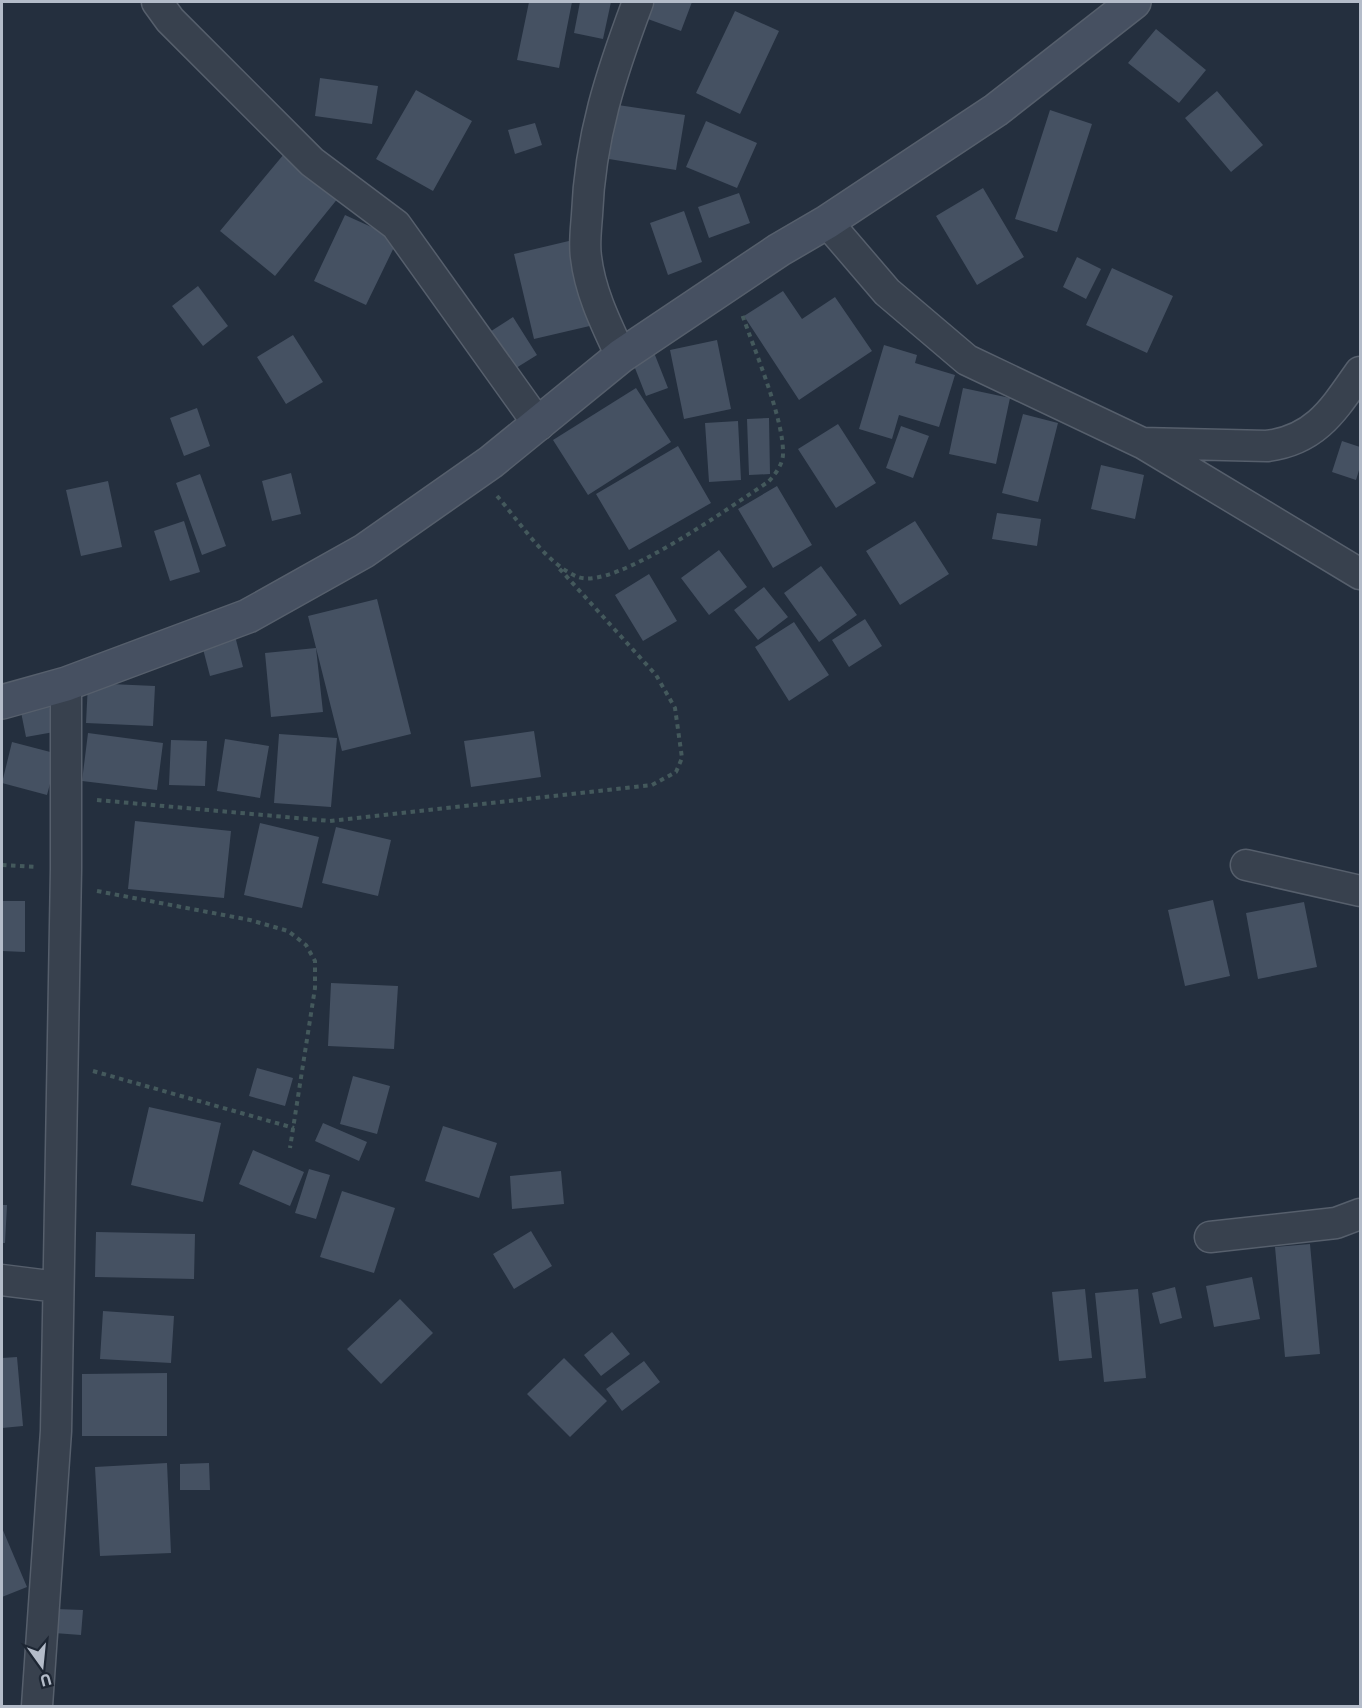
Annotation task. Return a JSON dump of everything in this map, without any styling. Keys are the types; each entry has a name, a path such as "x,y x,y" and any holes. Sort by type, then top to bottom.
{"street":[{"path":"157,2 170,20 312,162 396,225 538,425"},
{"path":"621,356 599,310 585,256 588,191 597,130 607,87 638,2"},
{"path":"2,702 66,684 248,616 364,551 477,472 621,356 996,110 1134,2"},
{"path":"827,222 887,292 967,360 1142,443 1360,574"},
{"path":"1142,443 1267,446 1286,443 1310,432 1331,413 1360,372"},
{"path":"37,1707 56,1431 66,886 66,684"},
{"path":"1246,865 1360,891"},
{"path":"1210,1237 1336,1223 1360,1215"},
{"path":"2,1280 58,1287"}],"path":[{"path":"557,566 580,578 604,577 625,570 768,483 776,473 783,456 780,429 731,282"},
{"path":"66,798 330,821 652,785 676,772 682,758 675,708 656,675 557,566 477,472"},
{"path":"66,886 250,920 288,931 306,945 315,961 315,988 290,1148"},
{"path":"62,1062 294,1128"}],"building":[{"path":"529,2 572,2 559,68 517,60"},
{"path":"580,2 611,2 603,39 574,33"},
{"path":"651,2 692,2 681,31 645,18"},
{"path":"735,11 779,31 740,114 696,93"},
{"path":"1156,29 1206,70 1179,103 1128,63"},
{"path":"320,78 378,86 372,124 315,116"},
{"path":"416,90 472,121 433,191 376,159"},
{"path":"1217,91 1263,145 1231,172 1185,118"},
{"path":"618,105 685,115 676,170 609,159"},
{"path":"1050,110 1092,124 1057,232 1015,219"},
{"path":"706,121 757,143 737,188 686,167"},
{"path":"535,123 542,145 515,154 508,130"},
{"path":"289,148 343,192 275,276 220,231"},
{"path":"983,188 1024,257 977,285 936,216"},
{"path":"739,193 750,223 709,238 698,207"},
{"path":"684,211 702,262 668,275 650,223"},
{"path":"345,215 398,239 366,305 314,281"},
{"path":"573,240 594,325 534,339 514,254"},
{"path":"1077,257 1101,269 1086,299 1063,287"},
{"path":"1112,268 1173,296 1147,353 1086,325"},
{"path":"198,286 228,326 203,346 172,306"},
{"path":"783,291 802,319 835,297 872,351 799,400 744,316"},
{"path":"513,317 537,355 508,373 485,335"},
{"path":"293,335 323,382 286,404 257,357"},
{"path":"717,340 731,409 684,419 670,350"},
{"path":"884,345 917,355 915,363 955,375 939,427 899,415 892,439 859,429"},
{"path":"653,350 668,388 646,396 631,358"},
{"path":"636,388 671,442 588,495 553,440"},
{"path":"963,388 1010,398 996,464 949,454"},
{"path":"197,408 210,446 184,456 170,418"},
{"path":"1023,414 1058,423 1038,502 1002,493"},
{"path":"769,418 770,474 749,475 747,419"},
{"path":"738,421 741,480 709,482 705,423"},
{"path":"838,424 876,483 836,508 798,449"},
{"path":"901,426 929,436 913,478 886,468"},
{"path":"1342,441 1360,447 1360,467 1356,480 1332,472"},
{"path":"678,446 711,503 629,550 596,494"},
{"path":"1101,465 1144,475 1135,519 1091,509"},
{"path":"291,473 301,514 272,521 262,481"},
{"path":"200,474 226,546 202,555 176,483"},
{"path":"108,481 122,547 81,556 66,490"},
{"path":"777,486 812,545 773,568 738,509"},
{"path":"997,513 1041,519 1037,546 992,539"},
{"path":"184,521 200,572 170,581 154,531"},
{"path":"915,521 949,574 900,605 866,551"},
{"path":"719,550 747,587 709,615 681,578"},
{"path":"821,566 857,615 819,642 784,593"},
{"path":"649,574 677,621 643,641 615,595"},
{"path":"764,587 788,617 758,640 734,610"},
{"path":"377,599 411,734 342,751 308,616"},
{"path":"865,619 882,646 849,667 832,640"},
{"path":"794,622 829,675 789,701 755,647"},
{"path":"235,636 243,667 210,676 202,645"},
{"path":"316,648 323,712 271,717 265,653"},
{"path":"88,683 155,686 153,726 86,723"},
{"path":"49,703 54,732 26,737 20,707"},
{"path":"534,731 541,777 471,787 464,741"},
{"path":"88,733 163,743 157,790 82,781"},
{"path":"279,734 337,738 331,807 274,803"},
{"path":"225,739 269,746 260,798 217,791"},
{"path":"171,740 207,741 205,786 169,785"},
{"path":"12,742 58,754 47,795 2,783"},
{"path":"135,821 231,831 224,898 128,889"},
{"path":"260,823 319,837 302,908 244,895"},
{"path":"336,827 391,840 378,896 322,883"},
{"path":"1213,900 1230,976 1185,986 1168,910"},
{"path":"2,901 25,901 25,952 2,951"},
{"path":"1304,902 1317,967 1258,979 1246,913"},
{"path":"331,983 398,986 394,1049 328,1046"},
{"path":"257,1068 293,1078 285,1106 249,1096"},
{"path":"353,1076 390,1086 377,1134 340,1124"},
{"path":"149,1107 221,1123 203,1202 131,1185"},
{"path":"323,1123 367,1142 359,1161 315,1141"},
{"path":"443,1126 497,1143 479,1198 425,1181"},
{"path":"253,1150 304,1172 290,1206 239,1184"},
{"path":"309,1169 330,1175 316,1219 295,1213"},
{"path":"561,1171 564,1204 512,1209 510,1176"},
{"path":"342,1191 395,1208 374,1273 320,1257"},
{"path":"2,1205 7,1205 5,1243 2,1243"},
{"path":"531,1231 552,1266 514,1289 493,1254"},
{"path":"96,1232 195,1234 194,1279 95,1277"},
{"path":"1310,1244 1320,1354 1285,1357 1275,1247"},
{"path":"1252,1277 1260,1319 1214,1327 1206,1286"},
{"path":"1175,1287 1182,1318 1160,1324 1152,1293"},
{"path":"1085,1289 1092,1358 1059,1361 1052,1292"},
{"path":"1138,1289 1146,1378 1104,1382 1095,1293"},
{"path":"400,1299 433,1333 381,1384 347,1349"},
{"path":"103,1311 174,1316 171,1363 100,1359"},
{"path":"612,1332 630,1354 601,1376 584,1355"},
{"path":"17,1357 23,1426 2,1428 2,1358"},
{"path":"564,1358 607,1401 570,1437 527,1394"},
{"path":"644,1361 660,1382 622,1411 606,1389"},
{"path":"167,1373 167,1436 82,1436 82,1374"},
{"path":"167,1463 171,1553 100,1556 95,1467"},
{"path":"209,1463 210,1490 180,1490 180,1464"},
{"path":"2,1528 27,1587 2,1597"},
{"path":"56,1609 83,1610 81,1635 54,1633"}]}
